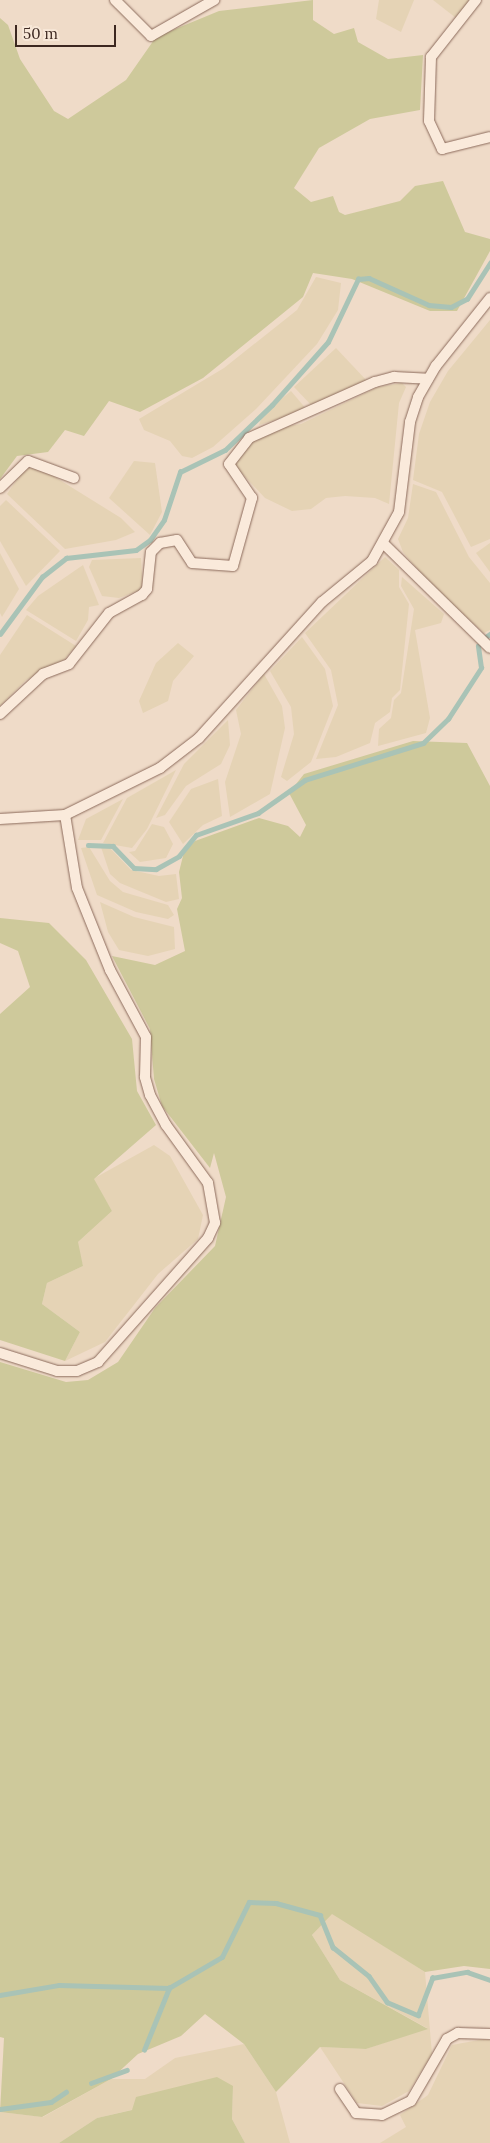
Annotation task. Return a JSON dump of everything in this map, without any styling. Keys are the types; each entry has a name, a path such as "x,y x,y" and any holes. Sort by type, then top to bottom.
{"street":[{"path":"115,0 151,36 214,0"},
{"path":"476,0 431,57 429,121 442,149 490,137"},
{"path":"0,819 65,815 160,768 187,748 322,602 372,561 385,545 399,512 410,422 428,379 490,298"},
{"path":"0,714 43,674 69,664 109,613 142,595 147,589 151,552 160,543 171,537 177,540 192,563 233,566 252,498 229,464 249,438 375,382 394,377 428,379"},
{"path":"0,488 28,461 74,478"},
{"path":"385,545 490,648"},
{"path":"0,1353 57,1371 76,1371 98,1362 208,1238 215,1223 208,1183 166,1125 150,1095 145,1077 146,1037 110,970 76,888 65,815"},
{"path":"340,2089 356,2113 382,2114 411,2101 446,2039 458,2033 490,2034"}],"shaded area":[{"path":"313,0 313,20 334,34 354,28 358,42 388,59 423,55 420,110 370,119 319,148 294,188 311,202 333,196 339,212 345,215 400,201 415,186 443,181 465,232 490,239 490,251 457,311 430,311 352,279 313,273 303,297 203,378 140,412 109,401 84,436 65,430 48,452 17,456 0,479 0,18 8,25 20,59 54,111 68,119 126,80 156,37 219,11"},
{"path":"379,0 414,0 401,32 376,19"},
{"path":"433,0 470,0 456,18"},
{"path":"316,277 341,283 338,310 317,344 256,409 213,447 192,458 182,456 170,441 144,430 139,419 224,368 297,310"},
{"path":"490,320 490,539 471,547 442,492 413,480 419,434 430,402 448,371"},
{"path":"336,348 367,381 313,407 294,387"},
{"path":"402,383 406,387 399,403 389,504 375,498 345,496 326,498 311,509 292,511 265,498 236,467 234,457 251,439 269,429 301,424 378,387"},
{"path":"291,391 307,410 259,425 263,414"},
{"path":"134,461 155,463 162,512 150,535 109,498"},
{"path":"34,464 121,518 135,532 116,540 65,549 7,494 23,471"},
{"path":"413,484 436,492 469,557 490,583 490,630 484,633 433,588 403,552 398,539 408,518"},
{"path":"6,500 60,551 26,586 0,541 0,506"},
{"path":"490,543 490,572 476,553"},
{"path":"0,553 19,589 2,617 0,613"},
{"path":"385,557 399,570 399,587 409,604 400,690 392,698 390,712 375,723 370,743 336,757 316,759 338,705 331,670 305,633"},
{"path":"141,558 143,589 119,598 102,596 89,567 92,560"},
{"path":"83,565 99,605 89,607 88,620 76,641 26,610 38,596"},
{"path":"402,577 444,614 441,623 415,630 430,718 426,733 378,746 379,729 391,718 394,700 401,693 414,609 401,586"},
{"path":"27,615 76,646 64,660 26,680 0,706 0,655"},
{"path":"302,637 325,669 333,706 311,762 287,781 281,777 294,734 291,707 270,671"},
{"path":"178,643 194,656 173,681 168,701 143,713 139,701 156,663"},
{"path":"264,674 282,706 285,728 270,794 230,817 225,782 241,734 236,710"},
{"path":"228,720 230,745 221,764 186,786 165,815 156,818 184,764"},
{"path":"413,741 467,743 490,786 490,1969 464,1966 425,1972 332,1914 312,1935 340,1980 428,2029 366,2049 320,2047 276,2092 244,2044 205,2014 181,2036 138,2054 111,2079 42,2117 0,2112 4,2038 0,2037 0,1362 66,1382 88,1380 118,1362 155,1308 215,1246 226,1197 214,1153 210,1168 162,1106 154,1079 150,1029 112,956 155,965 185,951 177,909 182,898 179,872 184,852 195,841 259,818 288,826 300,837 306,825 289,793 304,774"},
{"path":"176,770 147,829 132,848 103,843 127,798"},
{"path":"218,779 222,816 203,825 183,844 169,822 191,789"},
{"path":"123,799 101,840 78,840 86,819"},
{"path":"152,824 164,827 173,844 166,858 140,862 129,852 135,851"},
{"path":"89,847 110,881 123,892 168,905 174,915 168,919 136,912 97,895 81,848"},
{"path":"101,847 109,847 131,870 159,876 176,874 179,899 166,902 120,883 110,874"},
{"path":"100,902 134,917 174,927 175,949 148,956 119,950 108,932"},
{"path":"0,918 49,923 86,960 132,1039 137,1091 156,1125 94,1179 112,1211 78,1242 83,1266 47,1283 42,1304 80,1332 65,1361 0,1340 0,1014 30,987 18,951 0,943"},
{"path":"154,1145 170,1156 203,1215 198,1239 158,1274 105,1342 65,1361 80,1332 42,1304 47,1283 83,1266 77,1243 112,1211 93,1179"},
{"path":"332,1913 425,1972 432,2054 409,2091 382,2106 357,2103 320,2047 366,2049 427,2028 340,1980 312,1935"},
{"path":"484,2039 490,2040 490,2143 380,2143 406,2127 400,2115 428,2095 452,2045"},
{"path":"244,2044 276,2092 290,2143 245,2143 232,2119 233,2086 97,2118 59,2143 0,2143 0,2112 43,2117 111,2079 145,2079 175,2058"},
{"path":"217,2077 233,2086 232,2119 245,2143 59,2143 97,2118 132,2110 136,2097"}],"waterway":[{"path":"0,634 42,577 66,558 136,550 150,540 164,520 180,472 225,450 272,405 328,342 358,279 369,278 429,305 451,307 467,299 490,263"},
{"path":"88,845 113,846 134,868 156,869 179,856 196,835 258,813 305,780 423,743 448,719 481,668 478,646"},
{"path":"0,1995 59,1985 169,1988 222,1957 249,1902 276,1903 320,1915 333,1947 369,1976 387,2002 418,2015 432,1978 467,1972 490,1980"},
{"path":"144,2050 169,1988"},
{"path":"91,2083 127,2070"},
{"path":"0,2109 51,2102 66,2092"}]}
